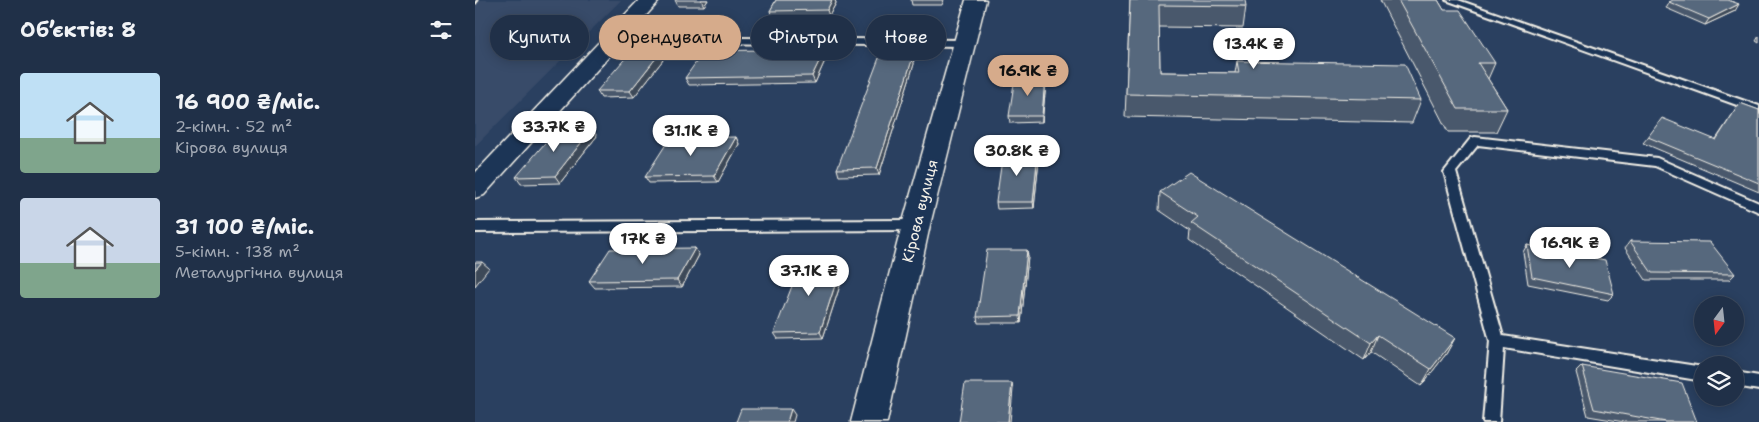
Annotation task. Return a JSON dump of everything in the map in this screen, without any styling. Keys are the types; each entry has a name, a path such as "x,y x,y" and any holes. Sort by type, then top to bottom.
{"street":[{"path":"636,15 650,0"},
{"name":"Кірова вулиця","path":"869,422 916,225 976,0"},
{"path":"475,189 599,54"}],"lane":[{"path":"1450,0 1759,110"},
{"path":"741,41 965,43"},
{"path":"1491,422 1497,341 1450,172 1475,141 1657,162 1759,208"},
{"path":"475,227 916,225"},
{"path":"1497,341 1694,373"},
{"path":"1744,380 1759,383"}],"shaded area":[{"path":"475,0 621,0 606,15 599,15 599,22 589,32 589,15 490,15 490,60 561,60 475,146"}],"building":[{"path":"776,0 832,0 827,10 770,11"},
{"path":"1130,0 1245,0 1246,6 1159,5 1160,72 1239,73 1237,61 1405,64 1421,100 1126,94"},
{"path":"1398,0 1438,0 1444,10 1460,10 1495,63 1478,63 1507,109 1458,109"},
{"path":"1673,0 1728,0 1739,4 1709,19 1669,2"},
{"path":"741,50 751,50 751,60 820,60 812,76 685,78 698,60 741,60"},
{"path":"624,60 654,60 630,91 597,91"},
{"path":"878,60 912,60 877,168 837,169"},
{"path":"1015,77 1045,77 1042,116 1009,116"},
{"path":"1740,103 1759,110 1759,183 1648,137 1662,118 1716,140"},
{"path":"592,129 555,176 516,177 556,130"},
{"path":"736,137 714,176 645,177 670,138"},
{"path":"1003,152 1038,152 1033,202 996,202"},
{"path":"1189,172 1455,338 1431,369 1378,335 1371,343 1191,223 1198,217 1160,192"},
{"path":"1630,241 1710,242 1735,274 1652,273"},
{"path":"1527,245 1605,260 1614,294 1532,277"},
{"path":"695,248 677,280 589,281 610,249"},
{"path":"987,250 1027,250 1020,316 977,317"},
{"path":"802,260 843,260 820,332 774,333"},
{"path":"475,262 482,262 475,270"},
{"path":"1582,366 1682,383 1697,422 1666,422 1594,409"},
{"path":"965,383 1012,383 1008,422 959,422"},
{"path":"741,409 791,409 787,422 736,422"}],"railway":[{"path":"475,4 478,0"}]}
